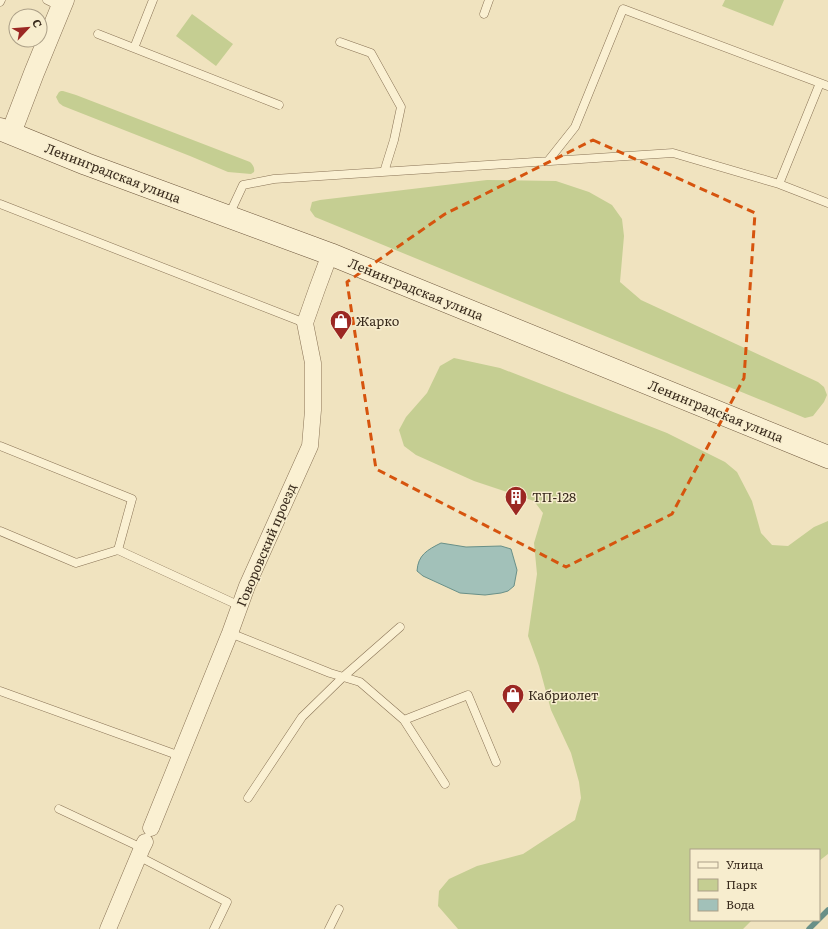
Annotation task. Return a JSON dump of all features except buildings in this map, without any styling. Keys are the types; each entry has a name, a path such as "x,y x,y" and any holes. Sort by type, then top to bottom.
{"main road":[{"name":"Ленинградская улица","path":"5,131 86,164 330,254 822,455"}],"street":[{"path":"5,131 34,73 58,3"},
{"name":"Говоровский проезд","path":"108,929 230,633 247,586 310,446 313,410 313,362 305,324 316,289 330,254"}],"lane":[{"path":"134,48 153,0"},
{"path":"484,14 490,0"},
{"path":"548,161 576,127 624,5 824,85 779,184"},
{"path":"98,34 279,105"},
{"path":"340,42 371,53 401,107 394,140 384,172"},
{"path":"228,216 243,185 274,180 673,154 779,184 828,203"},
{"path":"0,204 305,324"},
{"path":"0,446 132,499 118,550"},
{"path":"0,531 76,563 118,550 240,606"},
{"path":"248,798 302,717 343,677 400,627"},
{"path":"230,633 330,674 360,682 404,720 445,784"},
{"path":"0,691 180,756"},
{"path":"404,720 468,695 496,762"},
{"path":"59,809 144,843 227,902 214,929"},
{"path":"329,929 339,909"}],"highlighted area":[{"path":"593,140 755,213 744,378 672,514 566,567 376,469 347,282 445,214"}],"green space":[{"path":"725,0 784,0 773,26 722,6"},
{"path":"192,14 233,44 216,66 176,36"},
{"path":"61,91 76,95 250,162 254,167 254,172 251,174 228,172 63,106 59,103 56,97"},
{"path":"487,180 556,181 589,192 612,205 622,219 624,236 620,282 641,300 818,382 824,387 827,395 824,402 813,416 805,418 315,217 310,210 312,202 320,200"},
{"path":"454,358 500,368 667,433 725,462 737,472 752,501 761,533 772,545 788,546 814,527 828,521 828,854 820,860 820,849 690,849 690,921 751,921 743,929 458,929 438,906 439,891 449,879 477,866 523,854 575,820 581,798 579,782 571,753 551,710 539,666 528,636 537,574 534,543 543,513 534,501 474,481 416,455 404,446 399,430 406,417 427,393 440,366"}],"water":[{"path":"441,543 466,547 501,546 511,549 517,570 514,586 508,591 501,593 485,595 460,593 423,576 417,571 421,557 431,548"}],"waterway":[{"path":"820,918 828,910"},
{"path":"809,929 817,921"}],"place":[{"name":"Жарко","path":"341,340"},
{"name":"ТП-128","path":"516,516"},
{"name":"Кабриолет","path":"513,714"}]}
